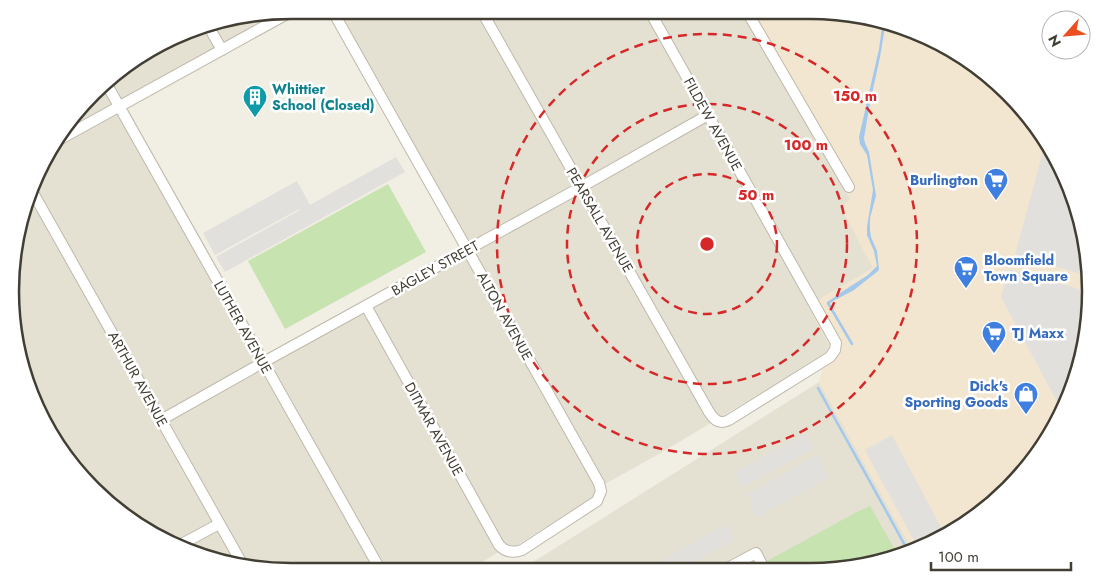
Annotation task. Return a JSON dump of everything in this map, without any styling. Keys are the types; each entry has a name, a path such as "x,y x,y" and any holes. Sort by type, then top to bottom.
{"street":[{"path":"68,136 278,19"},
{"name":"ALTON AVENUE","path":"337,19 599,483 601,491 595,503 522,550 515,552 505,550"},
{"name":"PEARSALL AVENUE","path":"486,19 709,412 716,421 724,422"},
{"name":"FILDEW AVENUE","path":"654,19 836,343 834,352 830,357 724,422"},
{"path":"751,19 849,187"},
{"path":"211,31 222,50"},
{"name":"LUTHER AVENUE","path":"109,88 376,563"},
{"name":"BAGLEY STREET","path":"161,420 708,115"},
{"name":"ARTHUR AVENUE","path":"35,197 239,558"},
{"name":"DITMAR AVENUE","path":"366,306 499,545 505,550"},
{"path":"185,542 220,524"},
{"path":"737,563 756,553 761,563"}],"shaded area":[{"path":"291,19 128,109 266,354 460,247 331,19 746,19 851,200 841,206 874,268 808,306 829,345 828,351 726,414 596,489 592,498 522,542 515,546 510,545 481,563 273,563 255,561 203,549 155,527 111,496 86,471 55,427 33,379 21,327 19,273 24,238 39,187 55,155 75,125 111,86 155,55 203,33 255,21"},
{"name":"Bloomfield Town Square","path":"752,19 828,19 880,28 914,39 946,55 976,75 1015,111 1046,155 1068,203 1080,255 1082,309 1077,344 1068,379 1046,427 1015,471 990,496 946,527 909,545 819,382 829,345 808,306 873,268 840,206 851,200"},
{"path":"1043,151 1068,203 1077,238 1082,274 1015,255"},
{"path":"396,157 405,172 225,272 216,257 300,210 215,255 203,233 297,181 310,205"},
{"path":"1009,269 1082,290 1082,309 1077,344 1068,379 1058,403 1001,297"},
{"path":"819,382 909,545 863,558 828,563 532,563"},
{"path":"805,433 814,448 743,487 735,472"},
{"path":"892,435 942,529 915,542 865,450"},
{"path":"817,455 829,478 757,517 747,494"},
{"path":"727,524 735,540 694,563 656,563"}],"green space":[{"path":"388,184 426,252 285,329 248,261"},
{"path":"870,506 895,550 863,558 828,563 768,563 767,561"}],"water":[{"path":"882,29 885,29 864,138 869,152 876,196 870,218 870,230 877,251 879,269 854,290 837,299 837,295 868,275 877,266 874,251 867,235 873,190 867,155 860,144 859,137"}],"waterway":[{"path":"837,297 828,303 852,344"},
{"path":"818,388 905,546"}],"place":[{"name":"Whittier School (Closed)","path":"255,118"},
{"name":"Burlington","path":"996,201"},
{"name":"Bloomfield Town Square","path":"966,289"},
{"name":"TJ Maxx","path":"994,354"},
{"name":"Dick's Sporting Goods","path":"1026,415"}]}
